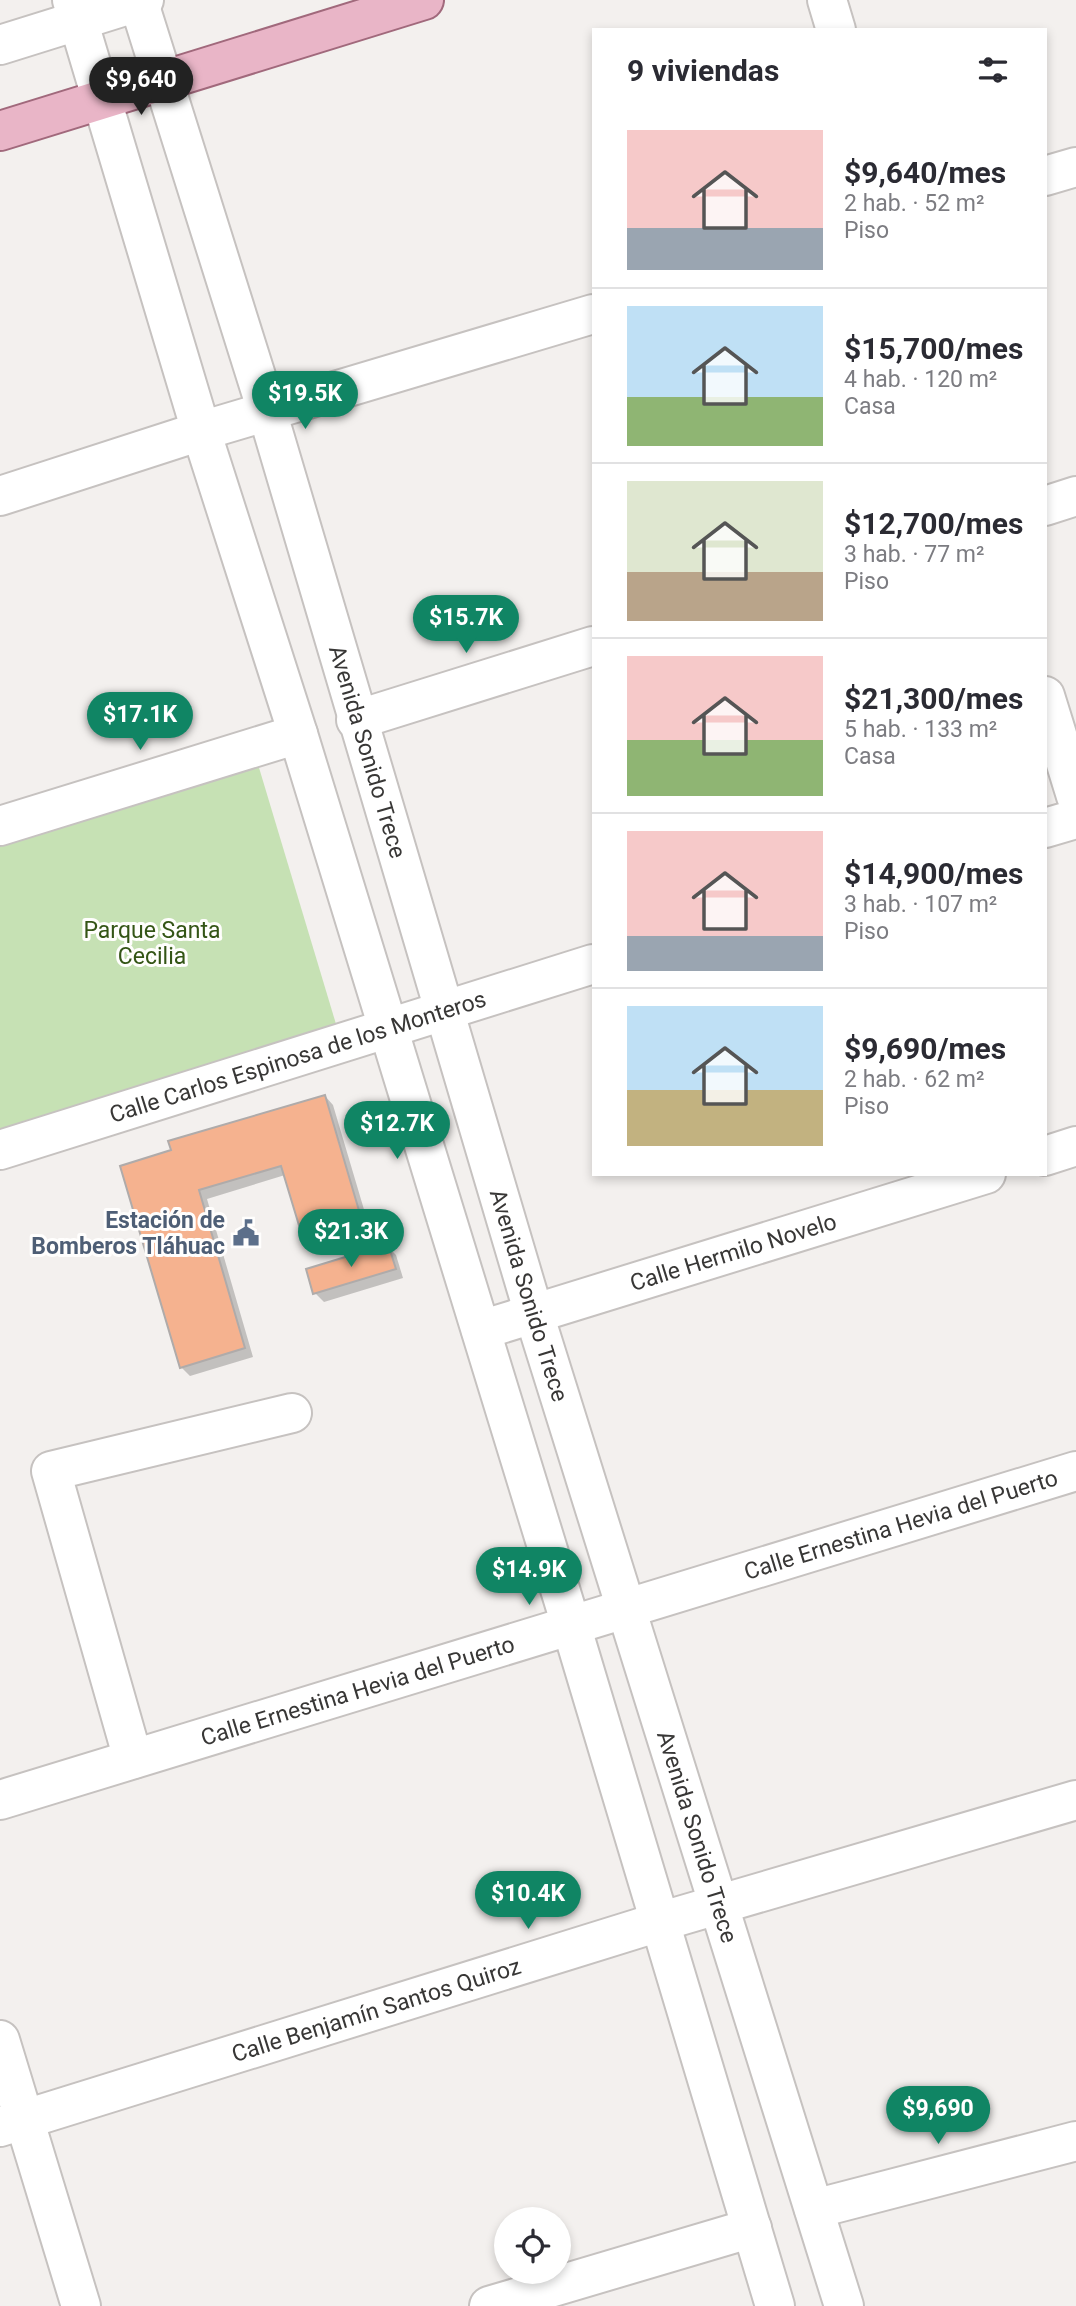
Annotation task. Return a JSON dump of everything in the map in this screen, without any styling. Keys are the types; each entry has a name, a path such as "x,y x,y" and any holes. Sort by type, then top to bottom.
{"main road":[{"path":"0,131 424,0"}],"street":[{"path":"827,0 835,28"},
{"name":"Avenida Sonido Trece","path":"140,1 267,411 442,1010 624,1609 844,2306"},
{"path":"0,45 75,10 140,1"},
{"path":"75,10 201,430 298,734 571,1625 775,2306"},
{"path":"1047,175 1076,167"},
{"path":"0,496 201,430 592,313"},
{"path":"1047,505 1076,496"},
{"path":"356,720 592,646"},
{"path":"1047,702 1076,796"},
{"path":"0,826 298,734"},
{"path":"1047,827 1076,819"},
{"name":"Calle Carlos Espinosa de los Monteros","path":"0,1150 592,964"},
{"path":"1047,1155 1076,1146"},
{"name":"Calle Hermilo Novelo","path":"481,1331 980,1176"},
{"path":"134,1759 51,1471 292,1413"},
{"name":"Calle Ernestina Hevia del Puerto","path":"0,1800 1076,1471"},
{"name":"Calle Benjamín Santos Quiroz","path":"12,2124 659,1922 1076,1800"},
{"path":"0,2040 12,2124 81,2306"},
{"path":"814,2209 1076,2141"},
{"path":"489,2306 752,2228"}],"green space":[{"name":"Parque Santa Cecilia","path":"254,751 342,1044 0,1148 0,828"}],"building":[{"path":"325,1095 360,1214 301,1232 281,1166 199,1190 245,1348 180,1368 120,1166 171,1150 168,1141"},
{"path":"388,1244 396,1269 313,1294 306,1269"}],"place":[{"name":"Estación de Bomberos Tláhuac","path":"246,1233"}]}
